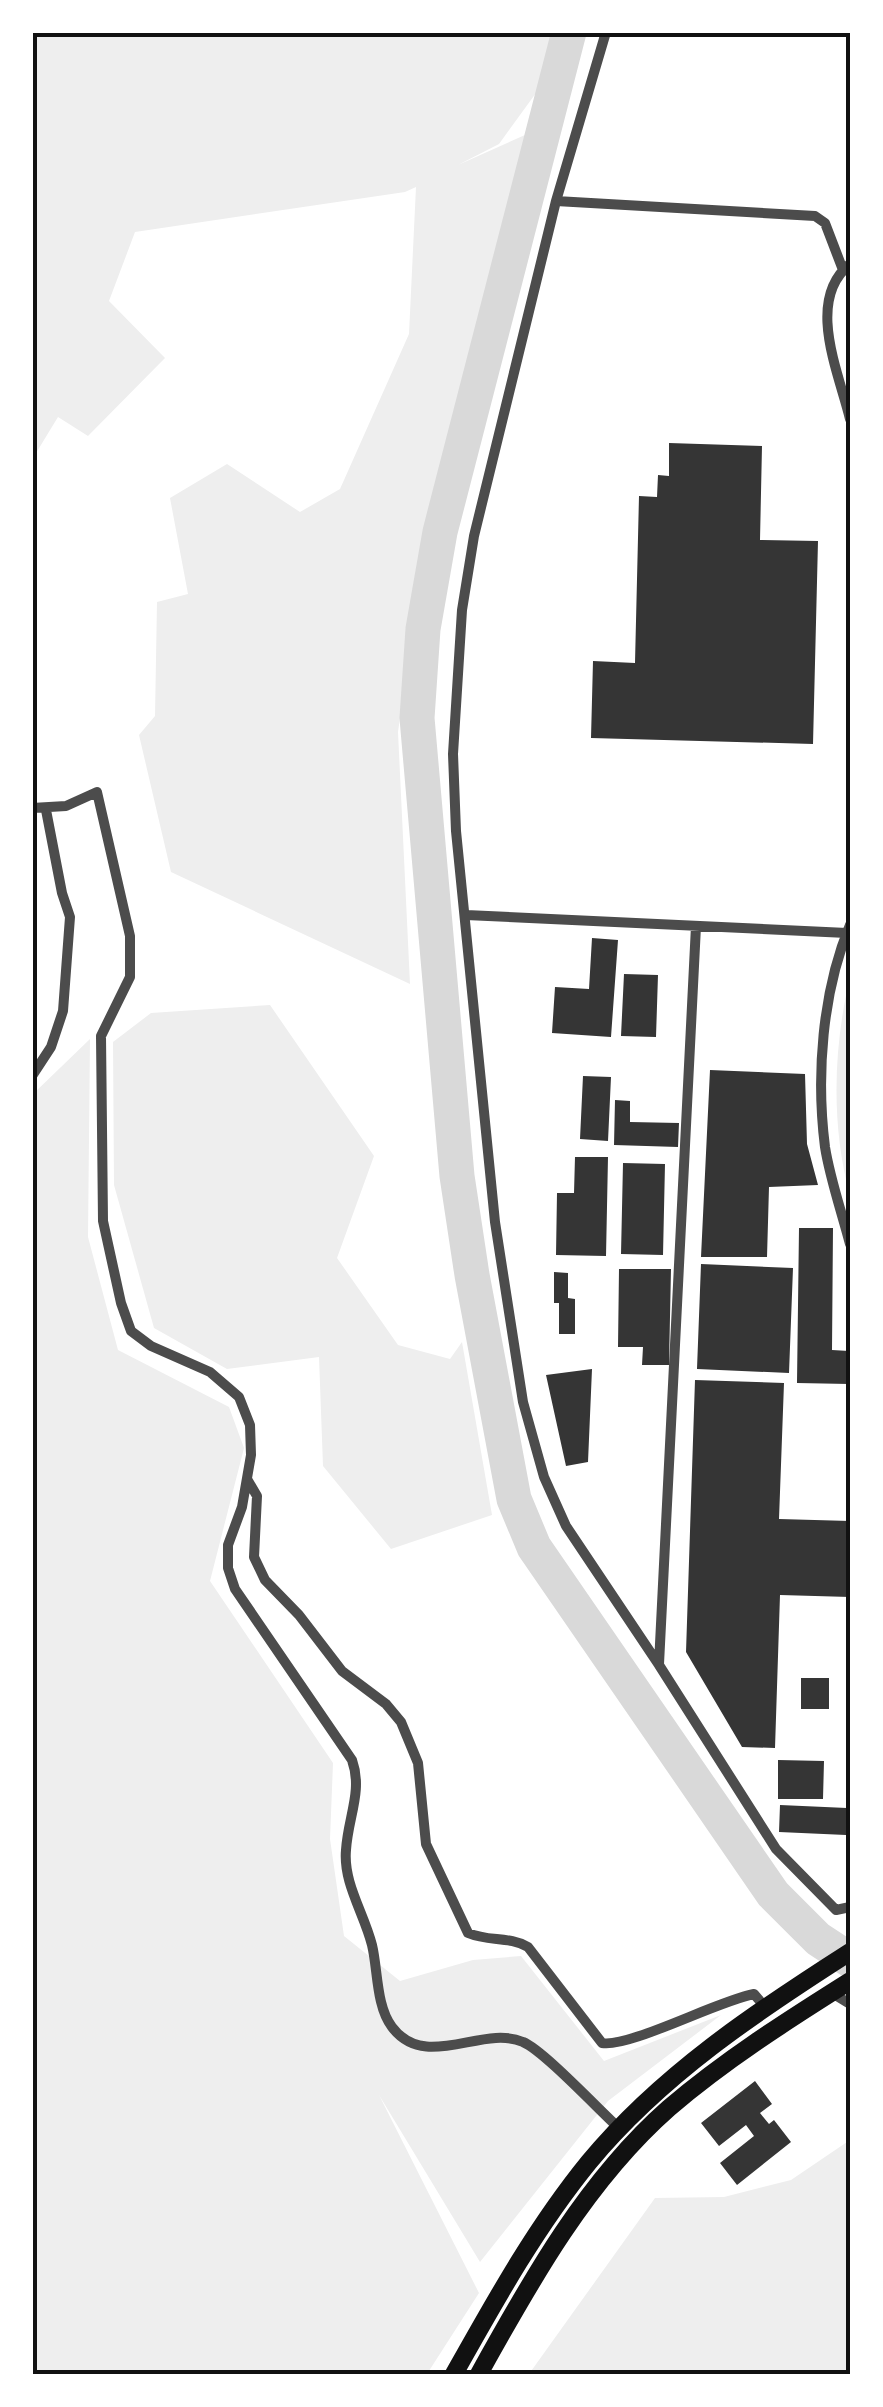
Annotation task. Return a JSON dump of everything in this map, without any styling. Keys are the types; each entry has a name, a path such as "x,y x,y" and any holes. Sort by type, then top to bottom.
{"main road":[{"path":"454,2374 540,2226 590,2160 649,2098 765,2007 850,1952"},
{"path":"478,2374 558,2239 608,2173 667,2110 742,2052 843,1985"}],"street":[{"path":"606,32 556,201 474,536 462,610 453,754 456,831 496,1222 523,1402 544,1477 566,1526 776,1848 836,1910 850,1907"},
{"path":"556,201 815,216 825,224 847,267 828,297 828,329 850,419"},
{"path":"32,808 66,806 97,792 130,936 130,977 100,1036 104,1222 121,1303 131,1331 151,1346 210,1372 239,1398 250,1426 251,1455 228,1545 228,1568 234,1589 352,1760 359,1778 346,1850 348,1880 371,1941 383,2008 392,2028 411,2042 427,2046 452,2047 503,2036 526,2042 620,2129"},
{"path":"32,1076 51,1047 66,993 70,917 46,810"},
{"path":"466,915 849,929 833,984 822,1089 826,1149 850,1244"},
{"path":"660,1665 696,926"},
{"path":"32,1059 51,1047"},
{"path":"247,1479 257,1496 254,1557 265,1580 299,1615 342,1671 386,1704 401,1722 418,1763 426,1844 468,1933 484,1940 514,1939 528,1948 602,2043 611,2045 731,1998 754,1994 765,2007"},
{"path":"843,1985 850,2004"}],"shaded area":[{"path":"33,32 557,33 536,93 499,144 458,165 525,135 425,538 398,732 410,984 171,872 139,735 155,716 157,602 188,594 170,498 227,464 300,512 340,489 409,334 416,187 405,192 135,232 109,301 165,358 88,436 58,417 33,458"},
{"path":"850,978 850,1195 840,1142 836,1087 840,1031"},
{"path":"270,1005 374,1156 337,1258 398,1345 450,1359 462,1342 492,1515 391,1549 323,1466 319,1357 227,1369 154,1328 114,1185 113,1042 151,1013"},
{"path":"90,1039 88,1237 118,1350 229,1407 244,1448 210,1581 333,1763 330,1839 344,1936 400,1981 473,1960 521,1956 604,2061 721,2015 608,2101 480,2262 379,2095 479,2293 427,2374 33,2374 32,1095"},
{"path":"850,2140 850,2374 529,2374 655,2198 724,2197 791,2180"}],"building":[{"path":"669,443 762,446 760,540 818,541 813,744 591,738 593,661 635,663 639,496 657,497 658,475 669,476"},
{"path":"592,938 618,940 611,1037 552,1033 555,987 589,989"},
{"path":"624,974 658,975 656,1037 621,1036"},
{"path":"710,1070 805,1074 807,1144 818,1185 769,1187 767,1257 701,1257"},
{"path":"583,1076 611,1077 608,1141 580,1139"},
{"path":"615,1100 630,1101 630,1122 679,1123 678,1147 614,1145"},
{"path":"575,1157 608,1157 606,1256 556,1255 557,1193 574,1193"},
{"path":"623,1163 665,1164 663,1255 621,1254"},
{"path":"799,1228 833,1228 832,1350 849,1351 849,1384 797,1383"},
{"path":"701,1264 793,1268 789,1373 697,1369"},
{"path":"619,1269 671,1269 669,1365 642,1365 643,1347 618,1347"},
{"path":"554,1272 568,1273 568,1298 575,1299 575,1334 559,1334"},
{"path":"592,1369 588,1462 566,1466 546,1375"},
{"path":"695,1380 784,1383 779,1519 850,1521 850,1597 780,1595 775,1748 742,1747 686,1652"},
{"path":"801,1678 829,1678 829,1709 801,1709"},
{"path":"778,1760 824,1761 823,1799 778,1799"},
{"path":"780,1805 847,1808 846,1835 779,1832"},
{"path":"755,2081 772,2104 760,2113 769,2124 774,2120 791,2142 737,2185 720,2163 754,2136 746,2125 719,2146 701,2123"}],"waterway":[{"path":"569,32 440,532 423,629 417,718 457,1176 514,1499 534,1547 773,1894 818,1939 850,1960"}]}
